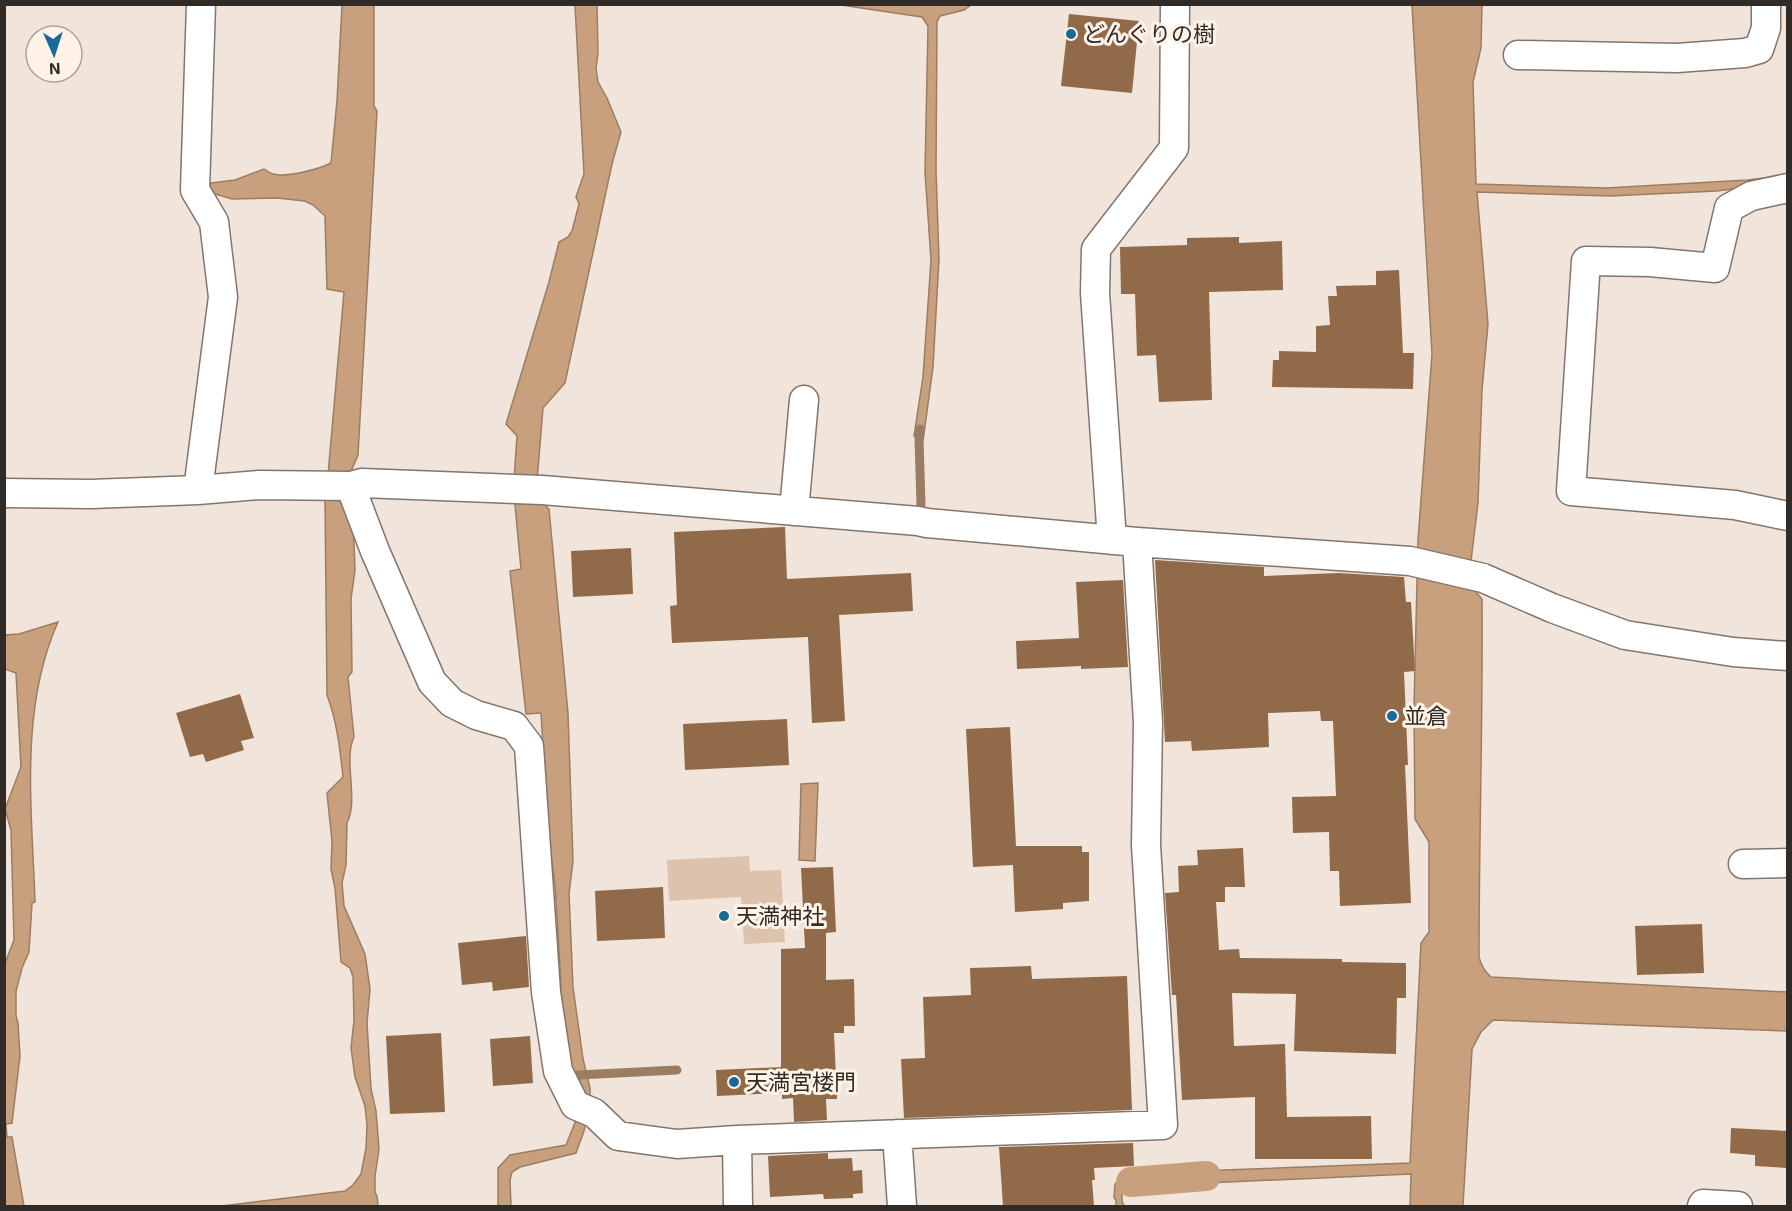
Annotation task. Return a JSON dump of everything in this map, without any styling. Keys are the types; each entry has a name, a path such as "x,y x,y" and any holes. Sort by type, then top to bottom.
{"street":[{"path":"198,490 223,297 214,222 195,190 201,4"},
{"path":"347,485 353,493 375,551 432,682 452,703 476,715 514,726 529,746 546,992 558,1071 585,1109 618,1136 677,1144 1163,1125 1146,845 1148,722 1095,293 1096,249 1174,148 1175,4"},
{"path":"1518,55 1677,58 1745,53 1759,49 1773,20"},
{"path":"1788,188 1751,196 1729,208 1716,268 1650,262 1586,261 1571,491 1735,506 1788,516"},
{"path":"794,511 804,400"},
{"path":"4,493 91,494 259,485 542,489 1124,541 1410,561 1483,578 1552,608 1625,635 1733,652 1788,657"},
{"path":"1743,864 1788,863"},
{"path":"897,1134 902,1206"},
{"path":"737,1140 738,1206"},
{"path":"1702,1206 1703,1204 1738,1206"}],"shaded area":[{"path":"342,5 374,5 374,106 377,111 358,455 349,476 328,475 344,292 327,289 325,216 305,201 277,198 232,199 205,191 204,184 235,180 264,169 273,174 286,175 331,163"},
{"path":"575,5 597,5 596,69 598,82 621,132 612,164 565,383 543,408 537,481 544,504 549,509 568,713 573,861 569,894 573,987 583,1059 590,1088 590,1101 584,1131 576,1153 520,1167 512,1172 511,1206 498,1206 498,1168 510,1155 566,1145 576,1120 563,1047 555,885 548,833 541,713 526,714 510,571 521,569 515,505 519,499 514,480 517,436 506,424 559,242 568,237 572,231 579,204 576,197 584,174"},
{"path":"841,5 971,5 964,10 940,16 937,22 936,170 939,259 933,367 923,441 914,436 923,377 931,260 925,172 928,26 922,17"},
{"path":"1412,5 1482,5 1481,48 1473,82 1476,184 1606,188 1748,180 1787,175 1740,188 1717,191 1610,196 1477,192 1488,324 1482,390 1478,503 1471,561 1475,591 1482,599 1479,957 1482,966 1491,977 1787,992 1787,1031 1493,1020 1481,1032 1472,1049 1463,1206 1410,1206 1411,1174 1184,1184 1168,1187 1166,1175 1197,1171 1410,1163 1421,943 1429,932 1429,842 1415,819 1414,708 1418,540 1432,354"},
{"path":"325,496 348,497 353,518 355,570 351,599 352,672 348,677 354,737 350,757 352,803 347,823 346,865 342,883 344,906 365,954 370,989 367,1023 371,1089 376,1111 379,1149 375,1176 378,1206 222,1206 345,1191 361,1174 366,1148 365,1106 355,1077 351,1048 354,1020 353,977 350,968 341,962 335,888 331,869 332,841 327,793 343,777 336,725 327,695"},
{"path":"58,622 46,655 33,725 31,796 35,902 32,903 29,952 16,991 20,1056 12,1123 6,1124 7,1137 12,1137 24,1206 5,1206 4,966 14,940 11,830 5,809 21,767 16,673 5,669 5,635 19,634"},
{"path":"818,783 815,861 799,860 801,784"},
{"path":"749,856 750,871 781,870 785,942 744,944 741,897 669,901 667,860"},
{"path":"1134,1176 1134,1185 1122,1188 1124,1206 1116,1206 1115,1184"}],"building":[{"path":"1069,14 1139,21 1132,93 1061,86"},
{"path":"1239,237 1239,243 1282,241 1283,290 1209,292 1212,400 1159,402 1156,355 1137,356 1135,294 1121,294 1120,247 1187,245 1187,238"},
{"path":"1399,270 1403,353 1414,353 1413,389 1272,387 1273,360 1279,360 1279,351 1316,352 1316,326 1330,325 1328,296 1337,296 1336,286 1376,285 1376,271"},
{"path":"785,527 787,579 911,573 913,611 839,615 845,721 812,723 808,637 672,643 670,606 677,605 674,532"},
{"path":"631,548 633,594 573,597 571,551"},
{"path":"1155,560 1264,567 1264,576 1339,573 1404,577 1406,602 1411,602 1415,671 1404,672 1408,765 1405,765 1411,903 1340,906 1339,871 1330,871 1329,832 1293,833 1292,797 1336,796 1333,721 1321,721 1320,711 1268,713 1269,747 1192,751 1191,741 1165,742"},
{"path":"1123,580 1128,667 1081,669 1081,666 1017,669 1016,641 1079,638 1076,582"},
{"path":"240,694 254,738 241,741 244,750 206,762 203,754 190,757 176,713"},
{"path":"787,719 789,765 685,770 683,724"},
{"path":"1010,727 1016,846 1082,846 1082,852 1089,852 1089,901 1063,903 1063,909 1015,912 1013,865 973,867 966,729"},
{"path":"1243,848 1245,887 1225,887 1225,902 1216,902 1219,950 1239,949 1240,958 1342,959 1342,962 1406,963 1406,998 1397,998 1396,1054 1294,1051 1296,994 1232,993 1234,1046 1285,1044 1287,1117 1371,1116 1372,1159 1255,1159 1255,1097 1182,1100 1176,995 1172,995 1165,893 1179,892 1178,866 1198,865 1197,850"},
{"path":"833,867 836,932 826,933 826,980 854,979 855,1026 844,1026 844,1033 834,1033 837,1099 826,1099 827,1120 794,1122 793,1098 782,1099 782,1093 717,1096 716,1070 781,1067 781,949 805,948 801,868"},
{"path":"663,887 665,938 597,941 595,891"},
{"path":"1702,924 1704,973 1637,975 1635,926"},
{"path":"526,936 529,987 493,991 492,982 462,985 458,943"},
{"path":"1031,966 1032,979 1127,976 1132,1110 904,1118 901,1059 925,1058 923,997 971,995 970,968"},
{"path":"441,1033 445,1112 390,1114 386,1036"},
{"path":"530,1036 533,1083 493,1086 490,1039"},
{"path":"1731,1128 1788,1131 1788,1168 1755,1166 1755,1155 1730,1153"},
{"path":"1133,1143 1134,1166 1094,1168 1095,1180 1092,1180 1094,1206 1003,1206 999,1147"},
{"path":"828,1153 828,1159 852,1158 853,1171 862,1170 863,1193 853,1194 853,1198 824,1199 823,1194 770,1197 768,1156"}],"waterway":[{"path":"920,429 921,505"},
{"path":"578,1075 677,1070"},
{"path":"1131,1182 1206,1176"}],"place":[{"name":"どんぐりの樹","path":"1071,34"},
{"name":"並倉","path":"1392,716"},
{"name":"天満神社","path":"724,916"},
{"name":"天満宮楼門","path":"734,1082"}]}
